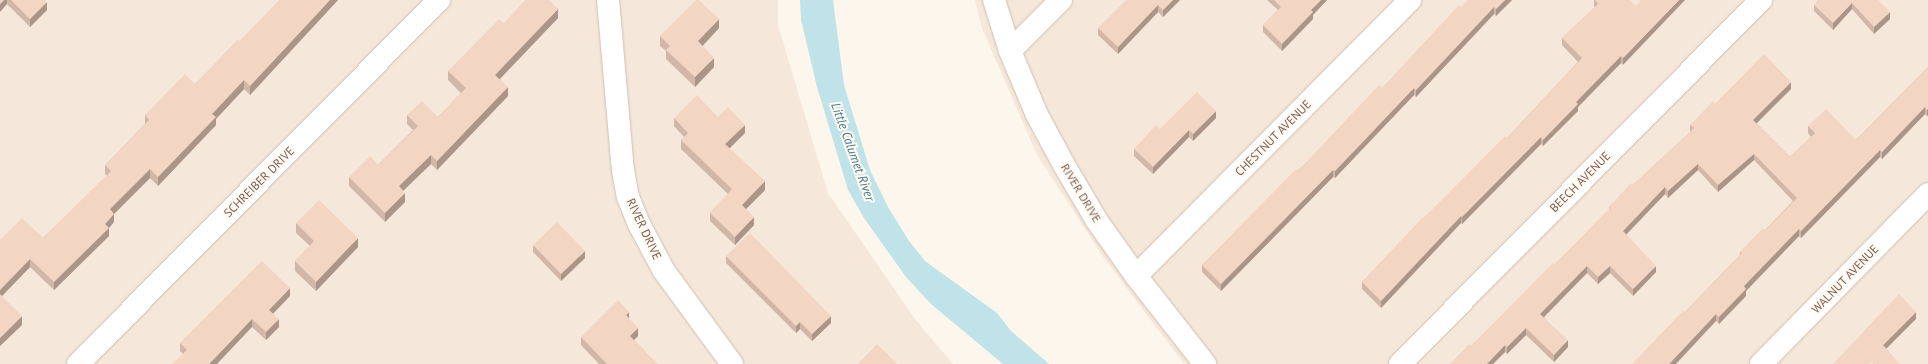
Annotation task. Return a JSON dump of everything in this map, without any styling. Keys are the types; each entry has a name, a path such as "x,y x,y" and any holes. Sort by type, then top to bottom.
{"street":[{"name":"SCHREIBER DRIVE","path":"78,364 439,0"},
{"name":"RIVER DRIVE","path":"608,0 623,170 628,197 639,224 664,271 679,295 732,364"},
{"name":"RIVER DRIVE","path":"994,0 1010,51 1037,115 1097,221 1136,276 1205,364"},
{"path":"1010,51 1061,0"},
{"name":"CHESTNUT AVENUE","path":"1136,276 1410,0"},
{"name":"BEECH AVENUE","path":"1400,364 1761,0"},
{"name":"WALNUT AVENUE","path":"1761,364 1928,194"}],"shaded area":[{"path":"0,0 778,0 778,25 828,193 915,319 953,364 0,364"},
{"path":"975,0 1928,0 1928,364 1184,364 1104,258 1037,155 981,26"}],"water":[{"name":"Little Calumet River","path":"800,0 833,0 844,85 870,170 888,207 909,241 925,261 997,313 1011,331 1049,364 1003,364 931,304 906,277 864,218 848,190 817,87 801,20"}],"building":[{"path":"11,0 45,0 47,2 30,19"},
{"path":"280,0 330,0 250,86 244,80 212,114 216,117 158,177 150,169 110,209 114,214 105,224 109,228 54,282 30,259 0,290 0,240 22,218 43,238 111,171 105,165 149,120 145,115 185,74 195,84 238,39 240,41"},
{"path":"525,0 549,0 558,9 495,75 508,87 437,161 431,155 399,186 405,193 385,213 349,177 370,156 378,165 418,126 407,115 422,101 438,117 466,88 448,71 499,19 504,23"},
{"path":"696,0 699,0 719,19 698,41 714,58 695,77 666,50 670,46 660,36"},
{"path":"1126,0 1173,0 1163,10 1158,5 1118,47 1098,28"},
{"path":"1274,0 1321,0 1311,10 1313,12 1282,44 1263,25 1281,7"},
{"path":"1468,0 1505,0 1496,9 1494,7 1416,90 1414,88 1335,171 1333,170 1221,284 1202,265 1296,169 1298,171 1379,85 1382,88 1459,5 1461,7"},
{"path":"1595,0 1630,0 1636,6 1641,0 1679,0 1623,58 1621,56 1576,102 1578,104 1543,140 1541,137 1462,217 1461,216 1381,301 1362,282 1423,217 1424,218 1505,136 1507,138 1582,58 1562,38 1598,4"},
{"path":"1818,0 1878,0 1890,12 1874,27 1852,3 1833,23 1814,5"},
{"path":"1764,54 1791,82 1753,120 1790,157 1815,133 1808,126 1826,109 1856,140 1928,67 1928,109 1927,110 1925,107 1882,152 1880,150 1801,231 1799,229 1744,286 1746,289 1719,317 1716,314 1669,364 1632,364 1742,253 1740,252 1763,228 1765,230 1797,198 1754,154 1718,185 1698,164 1668,191 1665,187 1623,231 1656,266 1633,289 1610,266 1598,277 1587,266 1540,314 1568,340 1554,355 1526,328 1507,347 1505,345 1487,364 1450,364 1469,344 1471,346 1553,263 1554,265 1610,208 1609,207 1631,183 1633,185 1694,128 1690,125 1713,101 1715,104"},
{"path":"1197,92 1216,111 1193,134 1189,130 1153,167 1134,149 1156,125 1160,129"},
{"path":"697,95 718,117 728,107 745,125 725,144 765,181 742,205 754,217 735,237 710,213 732,189 681,140 688,133 674,118"},
{"path":"319,200 358,238 316,282 295,261 314,241 296,223"},
{"path":"557,222 585,251 561,274 533,245"},
{"path":"750,233 831,316 812,334 800,322 796,326 726,256"},
{"path":"262,261 290,288 269,310 279,319 266,332 252,319 209,364 172,364 187,350 180,343"},
{"path":"0,294 22,316 0,338"},
{"path":"1899,294 1916,312 1883,345 1900,364 1873,364 1872,362 1870,364 1833,364"},
{"path":"618,300 629,312 626,315 638,328 630,336 657,364 607,364 581,337"},
{"path":"877,344 897,364 858,364"}]}
